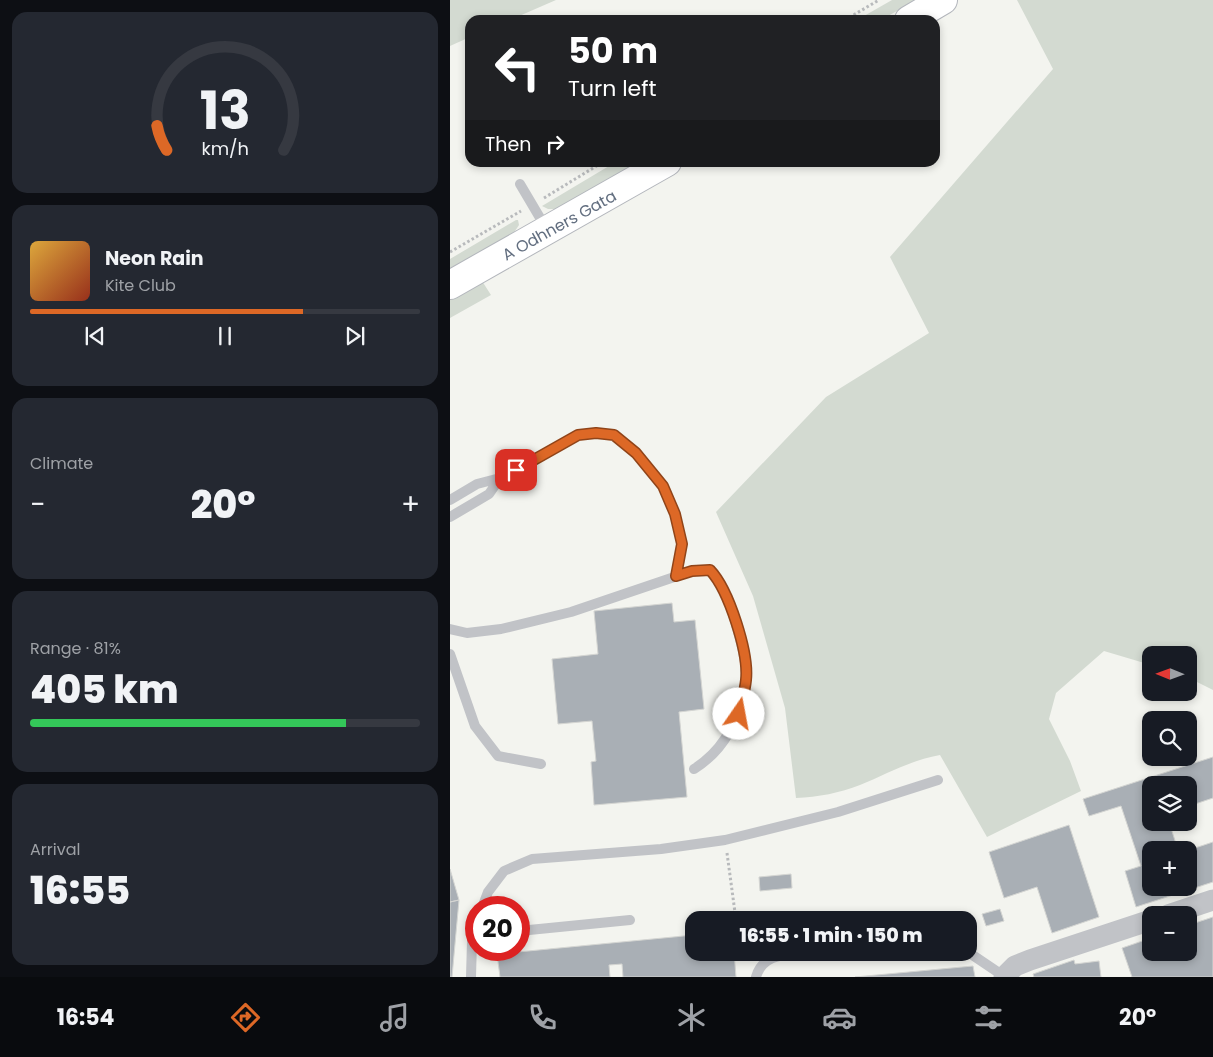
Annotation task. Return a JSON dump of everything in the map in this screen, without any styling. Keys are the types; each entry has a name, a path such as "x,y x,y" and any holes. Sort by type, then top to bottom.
{"street":[{"path":"918,15 943,0"},
{"name":"A Odhners Gata","path":"450,285 658,167"},
{"path":"1195,906 1213,900"},
{"path":"1004,977 1015,966 1030,960 1142,923"}],"lane":[{"path":"520,184 548,231"},
{"path":"450,500 477,484 500,478 578,435 596,433 614,435 636,453 663,486 675,514 682,544 676,576"},
{"path":"450,517 489,494 500,478"},
{"path":"450,629 467,633 501,629 570,612 692,571 710,570 719,580 741,640 746,678 739,714 724,743 706,762 694,770"},
{"path":"450,654 475,726 498,756 541,764"},
{"path":"486,896 504,871 532,859 661,849 725,840 838,812 938,780"},
{"path":"530,930 630,920"},
{"path":"977,958 1004,977"},
{"path":"471,977 472,961"},
{"path":"756,977 759,967 765,961"}],"path":[{"path":"854,15 879,0"},
{"path":"727,859 735,911"}],"shaded area":[{"path":"450,0 556,0 522,15 465,15 465,39 450,46"},
{"path":"892,0 916,0 890,15 866,15"},
{"path":"1017,0 1213,0 1213,690 1198,682 1198,646 1142,646 1142,662 1104,651 1056,693 1049,719 1070,761 1081,791 987,837 940,755 909,764 845,790 821,796 796,798 785,708 753,596 716,512 826,397 929,333 890,257 1053,69"},
{"path":"607,167 633,167 559,209 548,209 542,206"},
{"path":"518,220 519,225 513,234 450,269 450,259"},
{"path":"482,281 491,295 450,318 450,295"}],"building":[{"path":"672,603 674,622 695,620 704,709 679,712 687,797 594,805 591,762 596,761 592,721 558,724 552,659 598,654 594,611"},
{"path":"1213,757 1213,798 1197,803 1197,776 1154,776 1185,766 1197,766 1197,762"},
{"path":"1142,780 1142,831 1172,831 1175,841 1142,841 1142,896 1170,896 1136,907 1125,871 1141,866 1121,806 1089,816 1083,799"},
{"path":"1069,825 1099,917 1052,933 1037,887 1004,898 989,852"},
{"path":"1213,842 1213,882 1197,887 1197,847"},
{"path":"450,869 459,900 450,902"},
{"path":"791,874 792,888 760,891 759,877"},
{"path":"459,900 452,977 450,977 450,902"},
{"path":"1000,909 1004,921 986,926 982,914"},
{"path":"1213,917 1213,977 1132,977 1122,948 1142,941 1142,961 1197,961 1197,922"},
{"path":"685,936 685,961 735,961 736,977 623,977 622,964 609,965 610,977 500,977 498,961 530,961 530,951"},
{"path":"1074,960 1075,964 1099,961 1101,977 1034,977 1033,974"},
{"path":"973,966 975,977 855,977"}],"route":[{"path":"516,470 578,435 596,433 614,435 636,453 663,486 675,514 682,544 676,576 692,571 710,570 719,580 732,610 741,640 746,678 739,714"}]}
